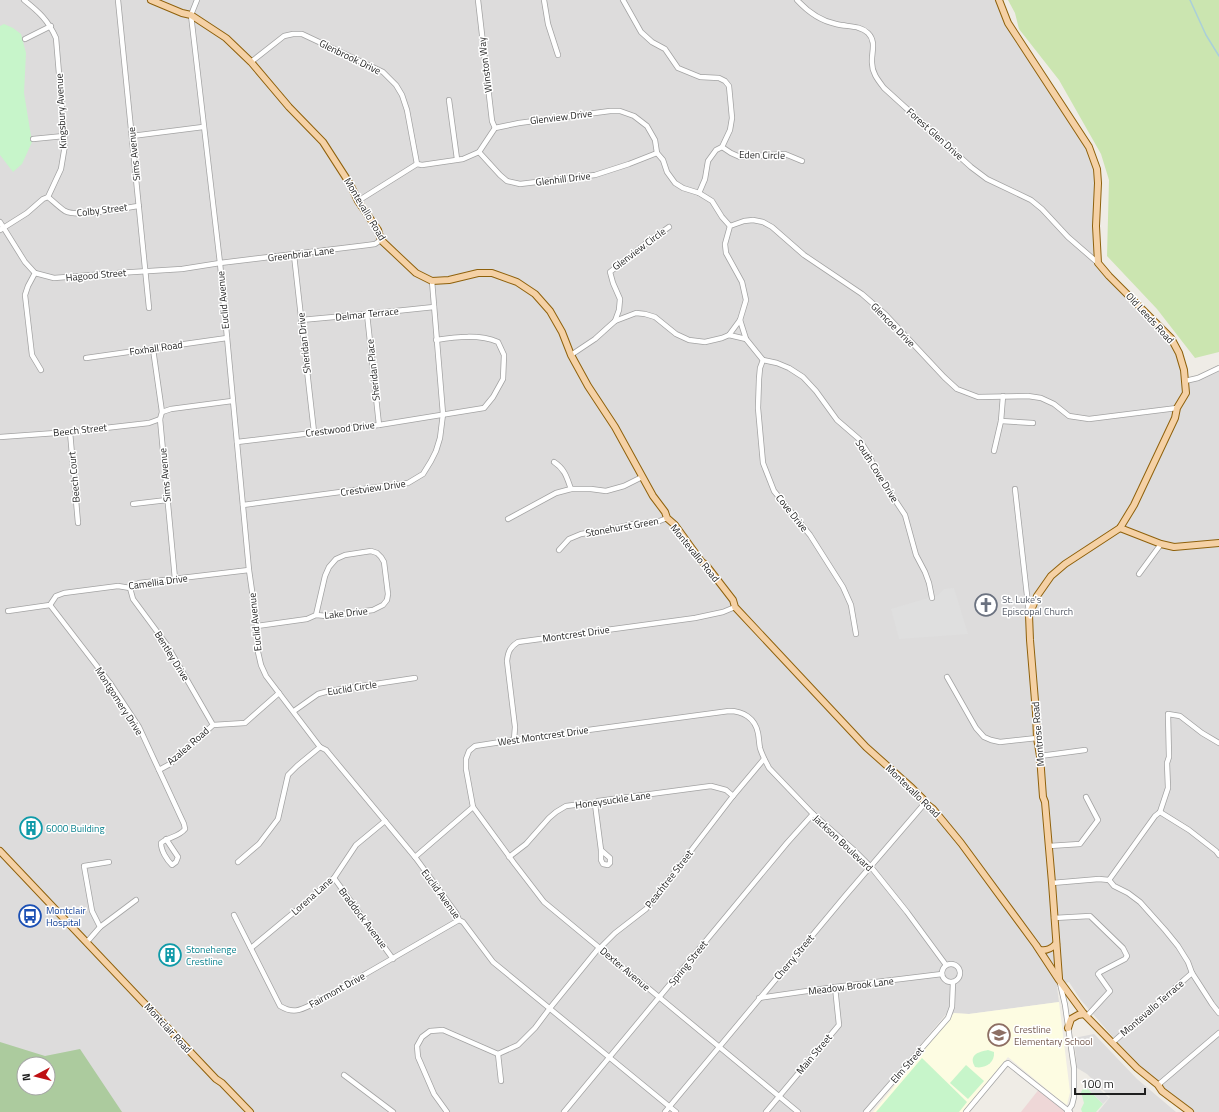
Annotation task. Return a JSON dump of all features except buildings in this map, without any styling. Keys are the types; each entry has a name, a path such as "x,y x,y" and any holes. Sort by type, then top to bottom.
{"main road":[{"name":"Montevallo Road","path":"151,0 182,13 191,15 226,38 251,62 289,107 323,142 350,184 358,201 378,230 381,240 416,273 432,280 449,280 478,273 492,273 517,282 535,294 550,311 562,332 571,355 588,386 615,427 642,477 653,496 665,512 667,518 675,526 700,561 706,565 733,600 735,607 866,747 912,788 932,809 961,843 1040,950 1059,980 1086,1015 1137,1068 1158,1085 1162,1091 1190,1112"},
{"path":"999,0 1008,23 1089,147 1097,169 1098,182 1096,226 1098,263"},
{"name":"Old Leeds Road","path":"1030,615 1036,599 1051,576 1065,564 1120,528 1134,505 1175,418 1177,408 1186,393 1184,370 1179,353 1171,338 1098,263"},
{"path":"1120,528 1161,544 1174,547 1219,543"},
{"name":"Montrose Road","path":"1030,615 1030,640 1037,738 1043,797 1045,802 1059,980"},
{"name":"Montclair Road","path":"0,851 216,1079 250,1112"},
{"path":"1040,950 1048,950 1056,944"},
{"path":"1068,1028 1071,1019 1078,1014 1086,1015"}],"street":[{"name":"Kingsbury Avenue","path":"2,229 27,213 48,196 61,169 65,145 56,38 50,26 38,11 24,0"},
{"name":"Sims Avenue","path":"118,0 149,308"},
{"path":"191,15 197,0"},
{"name":"Winston Way","path":"478,0 492,121 495,128"},
{"path":"544,0 548,24 558,55"},
{"path":"623,0 641,32 652,42 665,48 678,68 700,77 719,78 725,81 728,86 732,118 730,130 722,147 716,150 708,161 705,179 699,193"},
{"name":"Forest Glen Drive","path":"797,0 814,15 828,22 838,25 857,27 868,34 873,42 874,49 872,63 875,77 884,88 971,167 987,179 1031,200 1042,209 1068,237 1098,263"},
{"name":"Euclid Avenue","path":"191,15 203,128 220,263 249,570 257,626 258,652 261,665 266,676 320,746 326,750 415,857 456,913 459,920 463,922 493,962 676,1112"},
{"path":"26,39 50,26"},
{"name":"Glenbrook Drive","path":"251,62 284,36 302,34 383,72 396,85 402,95 407,110 417,164"},
{"path":"449,100 457,160"},
{"name":"Glenview Drive","path":"495,128 519,123 610,111 620,111 634,116 647,126 655,140 657,153 663,160 667,172 675,183 683,188 699,193 712,200 730,226"},
{"path":"132,136 203,128"},
{"path":"358,201 417,164 422,165 463,159 479,152 495,128"},
{"path":"33,139 64,136"},
{"name":"Eden Circle","path":"722,147 740,157 785,154 802,161"},
{"name":"Glenhill Drive","path":"479,152 507,181 520,184 595,175 657,153"},
{"name":"Colby Street","path":"48,196 64,210 73,214 139,206"},
{"name":"Glencoe Drive","path":"730,226 744,221 753,220 764,222 772,227 804,254 862,294 886,316 957,389 978,397 1028,396 1041,398 1054,404 1069,416 1089,419 1177,408"},
{"path":"0,222 2,229 25,262 35,273 25,295 32,355 40,370"},
{"path":"571,355 595,339 615,321 636,313 655,317 676,334 689,340 705,342 729,335 740,320 746,300 742,282 726,253 725,244 730,226"},
{"name":"Glenview Circle","path":"615,321 619,310 620,299 610,272 669,227"},
{"name":"Greenbriar Lane","path":"220,263 368,246 381,240"},
{"name":"Sheridan Drive","path":"294,255 314,432"},
{"name":"Hagood Street","path":"35,273 54,278 182,269 220,263"},
{"name":"Crestview Drive","path":"243,505 408,483 423,474 436,451 440,438 443,414 432,280"},
{"name":"Delmar Terrace","path":"301,320 434,307"},
{"name":"Sheridan Place","path":"367,314 379,425"},
{"path":"740,320 746,339 763,360"},
{"path":"729,335 746,339"},
{"name":"Crestwood Drive","path":"237,442 379,425 484,408 494,397 503,379 504,355 498,342 487,338 458,337 436,340"},
{"name":"Foxhall Road","path":"86,358 227,338"},
{"name":"Sims Avenue","path":"153,348 162,412 160,419 175,579"},
{"name":"South Cove Drive","path":"763,360 783,365 802,377 816,391 837,420 859,439 868,453 877,473 905,515 916,555 925,572 932,598"},
{"name":"Cove Drive","path":"763,360 760,368 758,408 764,463 774,491 810,535 835,572 851,605 856,634"},
{"path":"1185,381 1198,378 1219,368"},
{"path":"994,451 1001,421 1003,396"},
{"path":"162,412 171,409 232,401"},
{"name":"Beech Street","path":"0,437 70,432 149,422 160,419"},
{"path":"1001,421 1033,423"},
{"name":"Beech Court","path":"70,432 78,523"},
{"path":"554,462 561,466 571,489"},
{"path":"508,519 556,493 571,489 606,491 624,486 642,477"},
{"name":"Montrose Road","path":"1015,489 1027,601 1030,615"},
{"path":"133,504 167,500"},
{"name":"Stonehurst Green","path":"559,550 570,539 581,534 633,524 658,522 667,518"},
{"path":"1139,574 1161,544"},
{"name":"Lake Drive","path":"257,626 307,619 316,615 327,616 373,610 383,605 387,600 388,594 384,562 381,557 377,553 371,551 345,554 336,559 324,576 316,615"},
{"name":"Camellia Drive","path":"50,605 56,596 64,593 118,586 130,588 139,583 249,570"},
{"name":"Bentley Drive","path":"130,588 133,599 167,645 213,725"},
{"path":"1027,601 1030,602 1036,599"},
{"path":"8,611 50,605"},
{"name":"Montgomery Drive","path":"50,605 114,689 139,727 184,824 185,830 180,834 166,839"},
{"name":"Montcrest Drive","path":"514,740 515,727 507,661 508,653 512,646 518,642 695,618 723,612 735,607"},
{"path":"948,677 976,728 984,737 1000,742 1037,738"},
{"name":"Euclid Circle","path":"294,711 318,694 415,678"},
{"name":"Azalea Road","path":"159,770 170,764 213,725 245,723 279,693"},
{"name":"West Montcrest Drive","path":"473,807 471,789 466,769 466,759 469,751 475,746 728,711 737,711 750,717"},
{"path":"1109,880 1151,821 1160,812 1168,788 1168,714 1180,716 1202,733 1219,743"},
{"name":"Jackson Boulevard","path":"750,717 758,731 760,748 764,759 776,776 813,814 855,851 870,867 907,912 946,965 954,964 957,966 960,971 960,977 958,980 953,982 952,1007 948,1018"},
{"path":"238,862 259,844 278,819 288,775 320,746"},
{"path":"1040,756 1085,750"},
{"name":"Peachtree Street","path":"498,1054 518,1046 535,1028 598,949 646,909 733,796 764,759"},
{"name":"Honeysuckle Lane","path":"509,857 526,844 549,818 566,806 590,803 594,804 598,801 711,786 726,790 733,796"},
{"path":"1049,846 1080,844 1098,820 1086,797"},
{"name":"Cherry Street","path":"665,1112 840,901 925,803"},
{"path":"594,804 601,850"},
{"path":"415,857 473,807"},
{"name":"Dexter Avenue","path":"473,807 544,902 798,1112"},
{"path":"1160,812 1189,830 1219,855"},
{"name":"Spring Street","path":"564,1112 609,1056 813,814"},
{"name":"Lorena Lane","path":"251,948 334,878 356,846 385,821"},
{"path":"166,839 178,857 176,862 172,865 161,848 161,843 166,839"},
{"path":"100,927 92,911 84,866 108,862"},
{"name":"Braddock Avenue","path":"334,878 393,959"},
{"path":"1052,883 1098,879 1109,880 1114,886 1128,893 1140,902 1178,946 1188,962 1192,973 1212,1004 1219,1012"},
{"path":"87,942 100,927 136,900"},
{"name":"Fairmont Drive","path":"234,915 280,1006 286,1010 296,1011 317,1002 459,920"},
{"path":"1054,918 1090,916 1123,948 1127,956 1125,959 1098,974 1110,991 1086,1015"},
{"path":"946,965 943,968 942,974 947,981 953,982"},
{"name":"Montevallo Terrace","path":"1112,1043 1192,973"},
{"name":"Meadow Brook Lane","path":"759,998 942,974"},
{"path":"966,1112 1008,1063 1068,1111 1072,1105 1074,1097 1074,1068 1066,1005 1059,980"},
{"name":"Main Street","path":"766,1112 839,1025 835,987"},
{"name":"Elm Street","path":"866,1112 948,1018"},
{"path":"447,1112 434,1094 418,1057 417,1046 422,1037 430,1031 443,1030 498,1054 501,1081"},
{"path":"1158,1085 1219,1033"},
{"path":"344,1075 393,1112"}],"shaded area":[{"path":"0,0 1001,0 1010,22 1099,168 1098,226 1100,262 1181,352 1189,379 1198,377 1219,366 1219,1112 1192,1112 1156,1082 1112,1036 1080,999 1069,982 1057,987 1059,1002 969,1014 947,1013 864,1112 0,1112"},
{"path":"954,588 968,634 899,639 891,609 938,595 944,589"},
{"name":"Crestline Elementary School","path":"1059,1002 1070,1092 1067,1105 1008,1057 963,1112 873,1112 954,1013 969,1014"},
{"path":"1094,1034 1137,1079 1176,1112 1098,1112 1110,1097 1087,1074 1077,1068 1074,1038"},
{"path":"1090,1080 1109,1098 1103,1104 1085,1086"},
{"path":"1040,1088 1069,1112 1021,1112"}],"green space":[{"path":"1008,0 1219,0 1219,352 1195,358 1157,309 1107,256 1109,180 1101,154 1059,80 1019,29 1015,13"},
{"path":"4,24 21,34 26,53 24,93 32,142 22,164 13,172 0,155 0,26"},
{"path":"0,1042 45,1056 80,1049 122,1112 0,1112"},
{"path":"988,1050 994,1052 991,1062 986,1066 975,1067 973,1057 978,1053"},
{"path":"922,1058 967,1102 959,1112 876,1112"},
{"path":"966,1065 984,1081 968,1099 950,1083"},
{"path":"1085,1086 1103,1104 1096,1112 1082,1112 1081,1109 1084,1103 1081,1092"}],"waterway":[{"path":"1190,0 1206,35 1219,56"}],"place":[{"name":"St. Luke's Episcopal Church","path":"986,605"},
{"name":"6000 Building","path":"31,828"},
{"name":"Montclair Hospital","path":"30,916"},
{"name":"Stonehenge Crestline","path":"170,955"},
{"name":"Crestline Elementary School","path":"999,1035"}]}
